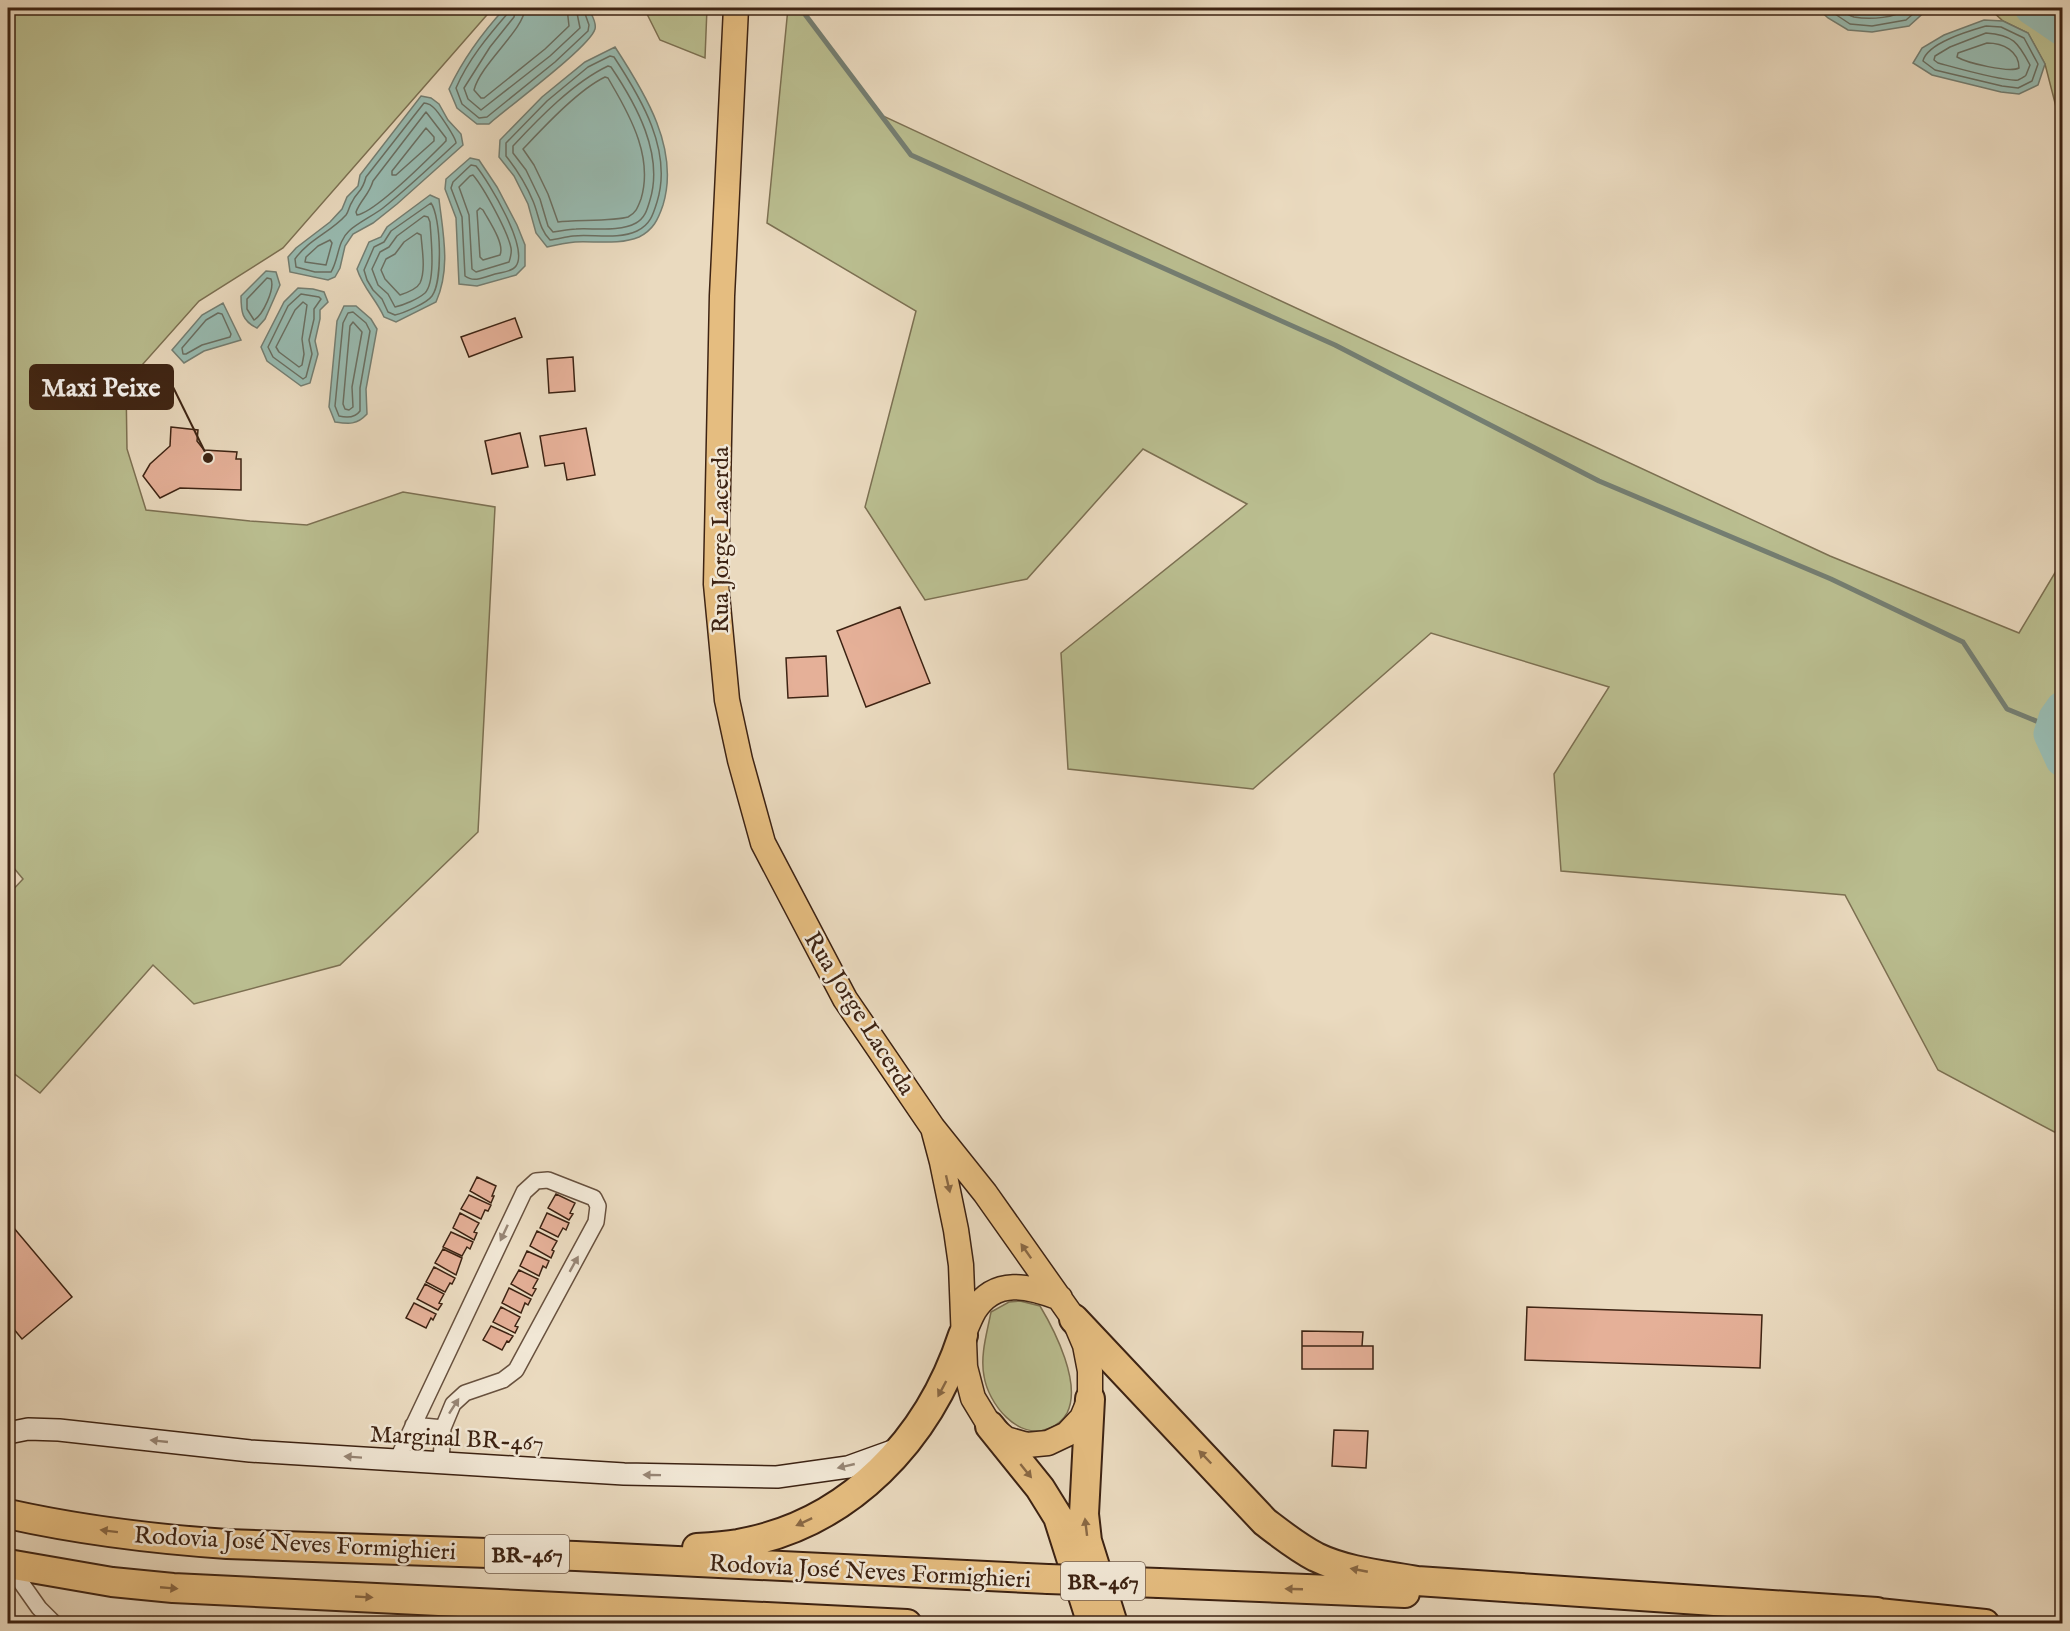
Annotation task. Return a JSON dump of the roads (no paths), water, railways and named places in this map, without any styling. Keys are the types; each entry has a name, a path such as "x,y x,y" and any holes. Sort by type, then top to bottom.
{"highway":[{"path":"1067,1309 1265,1522 1292,1543 1317,1557 1348,1568 1418,1581 1877,1612"},
{"path":"576,1556 673,1551 739,1544 776,1534 831,1508 857,1491 879,1472 920,1426 945,1384 963,1335"},
{"path":"1090,1399 1084,1514 1087,1541 1113,1623"},
{"path":"990,1426 1040,1488 1058,1517 1092,1623"},
{"name":"Rodovia José Neves Formighieri","path":"8,1514 52,1524 177,1540 576,1556 1047,1579 1877,1612 1985,1623"},
{"name":"Rodovia José Neves Formighieri","path":"8,1564 112,1582 172,1588 607,1617 907,1623"}],"main road":[{"name":"Rua Jorge Lacerda","path":"736,9 722,296 716,584 727,700 740,760 763,843 845,999 933,1128 985,1193 1067,1309"},
{"name":"Rua Jorge Lacerda","path":"933,1128 956,1230 961,1277 963,1335"},
{"path":"1013,1286 1034,1288 1067,1309 1086,1354 1090,1371 1090,1399 1082,1419 1067,1434 1048,1443 1027,1445 1006,1439 990,1426 974,1398 964,1367 963,1335 975,1310 991,1293 1013,1286"},
{"name":"Marginal BR-467","path":"8,1433 28,1429 59,1430 250,1451 624,1474 777,1477 848,1467 902,1448"}],"street":[{"path":"397,1460 524,1192 536,1181 548,1180 594,1198 598,1206 596,1222 516,1370 504,1380 465,1393 453,1404 443,1428 441,1462"},
{"path":"413,1425 443,1428"},
{"path":"8,1564 39,1608 55,1623"}],"water":[{"path":"505,8 589,8 595,21 595,29 579,49 489,124 477,124 457,108 449,89 474,46"},
{"path":"1817,8 1929,8 1909,26 1872,32 1848,30"},
{"path":"1984,20 2003,21 2028,33 2045,64 2038,85 2019,94 2001,92 1932,75 1913,63 1922,48 1944,35"},
{"path":"615,47 638,83 657,122 667,163 667,184 663,205 654,224 639,237 624,241 575,242 547,247 536,233 528,204 514,176 499,157 500,140 542,97 585,62"},
{"path":"421,96 431,98 439,104 448,120 461,134 463,145 397,204 373,223 353,234 345,246 340,268 335,277 328,280 290,272 288,257 342,209 347,197 358,186 360,175"},
{"path":"470,158 479,160 497,187 525,245 525,266 516,275 477,286 459,284 456,218 445,189 446,179"},
{"path":"430,195 439,199 445,251 441,289 436,302 396,322 384,317 357,269 369,242 381,237 387,227"},
{"path":"266,271 276,272 280,285 265,319 257,328 243,315 241,296"},
{"path":"298,288 324,292 328,302 320,310 315,341 318,354 310,383 301,386 267,361 261,347 284,302"},
{"path":"223,303 241,340 204,351 184,363 172,350 202,315"},
{"path":"344,306 356,306 371,319 377,329 366,389 367,414 356,422 349,423 335,422 329,407 337,321"}],"waterway":[{"path":"707,8 729,10"},
{"path":"2031,8 2062,29"},
{"path":"741,10 767,9 804,13 911,155 1335,345 1599,481 1831,579 1963,642 2007,709 2053,728"},
{"path":"2062,708 2055,718 2050,734 2062,760"}],"place":[{"name":"Maxi Peixe","path":"208,458"}]}
